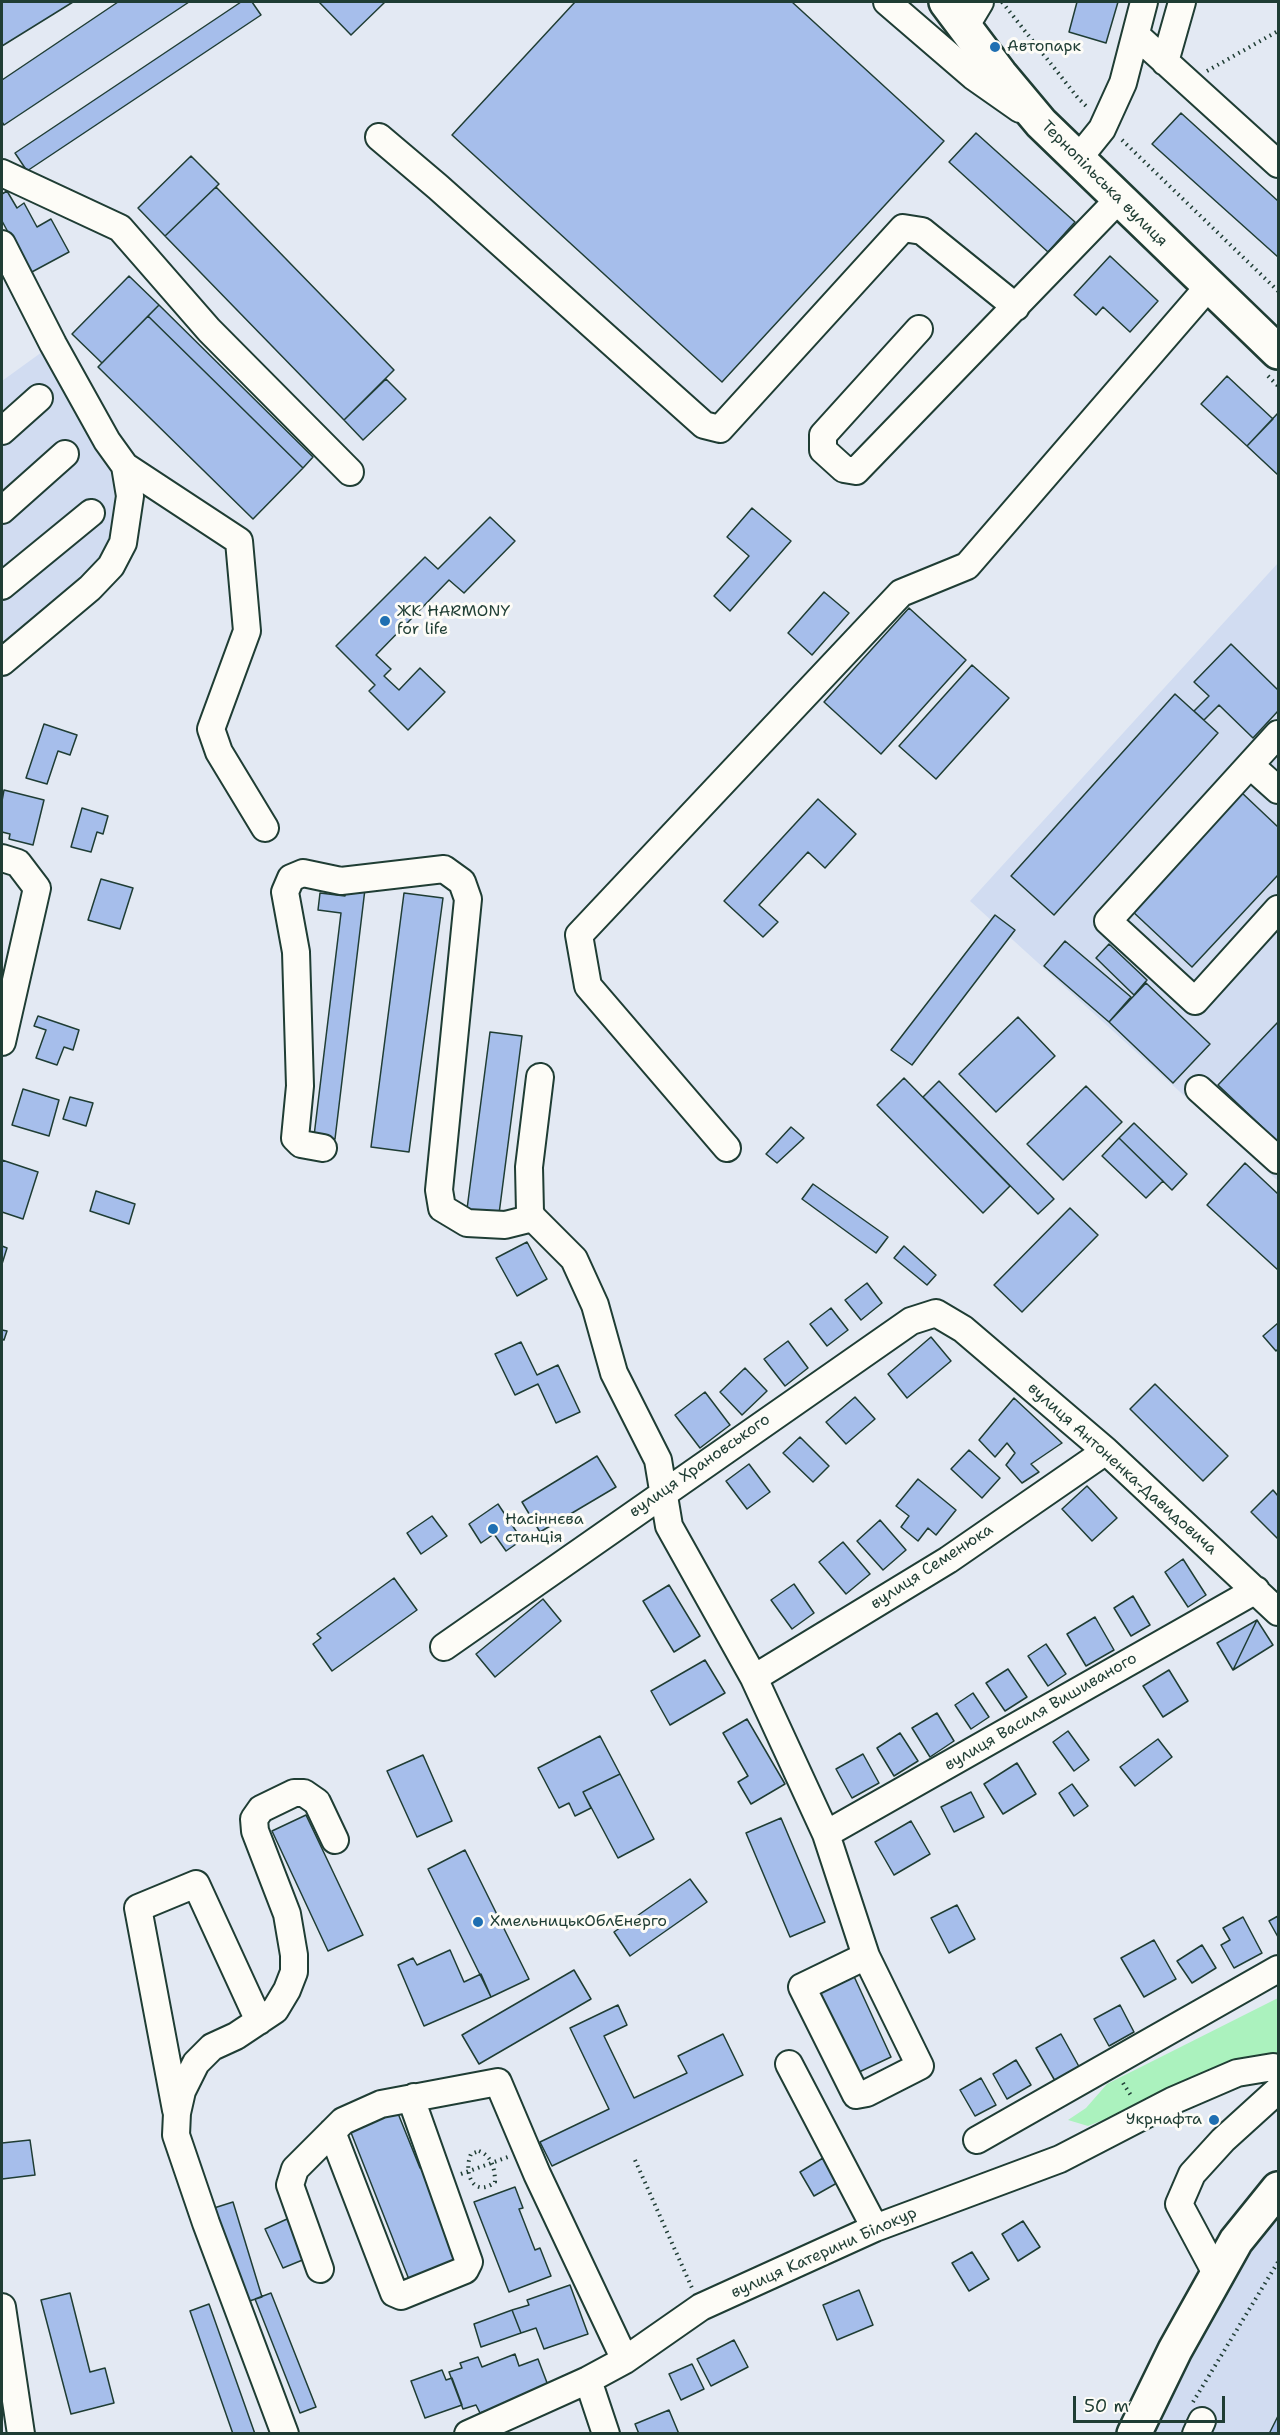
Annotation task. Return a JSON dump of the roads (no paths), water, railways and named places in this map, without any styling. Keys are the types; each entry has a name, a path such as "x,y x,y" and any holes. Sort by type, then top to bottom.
{"main road":[{"name":"Тернопільська вулиця","path":"946,2 973,14 1041,123 1118,200 1278,352"},
{"path":"1134,2433 1175,2350 1236,2241 1278,2188"}],"street":[{"path":"887,2 972,76 1041,123"},
{"path":"1077,160 1105,124 1124,83 1144,2"},
{"path":"1166,62 1182,2"},
{"path":"1136,35 1278,164"},
{"path":"379,137 704,425 720,429 903,228 922,231 1016,307"},
{"path":"2,173 120,228 209,330 350,472"},
{"path":"919,328 823,435 823,450 844,470 856,471 1118,200"},
{"path":"2,244 53,344 107,441 125,466 239,541 247,631 211,729 219,752 265,828"},
{"path":"727,1148 588,986 579,935 901,593 967,566 1209,286"},
{"path":"2,431 39,398"},
{"path":"2,510 65,453"},
{"path":"2,662 90,588 111,566 123,543 128,520 130,496 125,466"},
{"path":"2,586 91,513"},
{"path":"1278,735 1108,921 1195,1001 1278,909"},
{"path":"1250,765 1278,790"},
{"path":"2,858 18,863 37,888 2,1042"},
{"path":"323,1148 301,1144 295,1138 300,1086 296,952 285,892 291,878 303,873 341,881 444,869 462,882 468,899 439,1190 442,1208 466,1223 505,1225 533,1218"},
{"path":"540,1077 529,1167 530,1212 533,1218 574,1259 595,1305 614,1373 658,1460 669,1526 754,1678 826,1834 866,1956 920,2066 867,2093 856,2095 802,1987 866,1956"},
{"path":"1199,1089 1278,1160"},
{"name":"вулиця Храновського","path":"444,1647 911,1321 936,1313 963,1329"},
{"name":"вулиця Антоненка-Давидовича","path":"963,1329 1106,1451 1278,1612"},
{"name":"вулиця Семенюка","path":"754,1678 948,1560 1106,1451"},
{"name":"вулиця Василя Вишиваного","path":"826,1834 1256,1590"},
{"path":"285,2433 206,2223 176,2135 177,2114 182,2091 196,2063 212,2047 236,2036 275,2010 294,1972 294,1955 287,1914 255,1832 254,1819 261,1809 294,1792 304,1793 317,1802 334,1840"},
{"path":"177,2114 138,1908 196,1884 259,2021"},
{"path":"977,2140 1278,1969"},
{"path":"789,2064 875,2228"},
{"name":"вулиця Катерини Білокур","path":"468,2433 588,2380 625,2360 700,2307 875,2228 1060,2159 1144,2115 1237,2073 1278,2068"},
{"path":"320,2269 290,2185 295,2169 343,2121 381,2104 498,2082 527,2151 625,2360"},
{"path":"1217,2275 1179,2204 1192,2174 1223,2140 1278,2090"},
{"path":"332,2132 394,2293 401,2296 465,2270 470,2262 414,2107 414,2097"},
{"path":"2,2307 21,2433"},
{"path":"588,2380 606,2433"}],"place":[{"name":"Автопарк","path":"995,47"},
{"name":"ЖК HARMONY for life","path":"385,621"},
{"name":"Насіннєва станція","path":"493,1529"},
{"name":"ХмельницькОблЕнерго","path":"478,1922"},
{"name":"Укрнафта","path":"1214,2120"}]}
